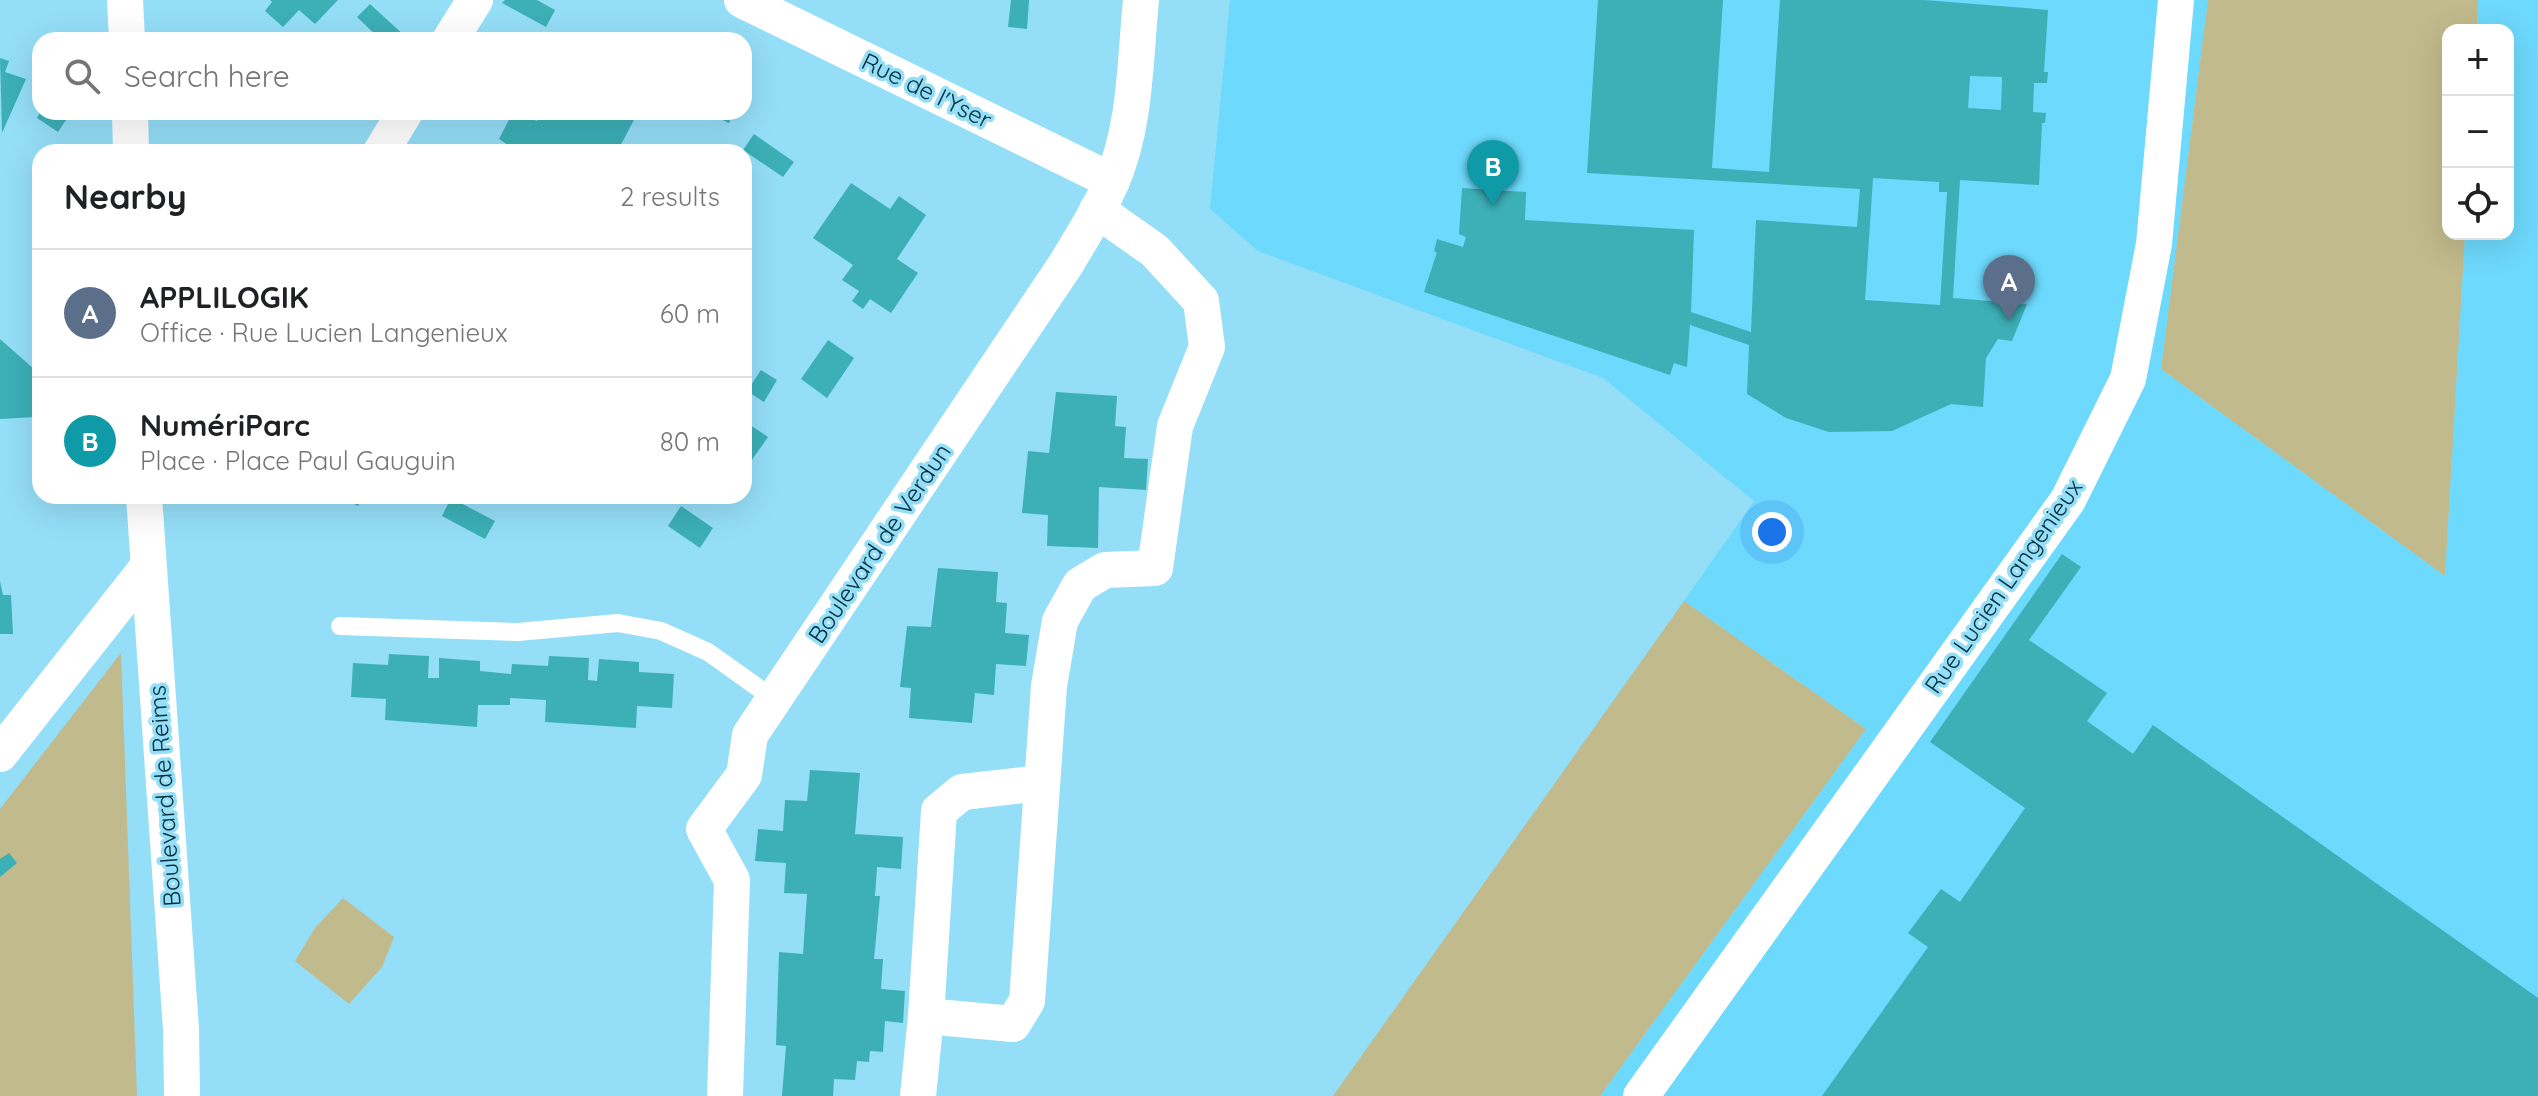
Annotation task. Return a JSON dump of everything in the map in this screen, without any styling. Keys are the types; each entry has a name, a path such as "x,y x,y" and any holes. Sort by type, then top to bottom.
{"street":[{"path":"125,0 127,32"},
{"path":"455,32 475,0"},
{"name":"Rue de l'Yser","path":"742,0 1105,195 1201,301 1207,347 1175,426 1155,568 1105,570 1080,585 1060,621 1049,686 1042,783"},
{"name":"Boulevard de Verdun","path":"725,1096 732,880 704,829 744,775 750,735 1066,264 1105,195 1127,131 1141,0"},
{"name":"Rue Lucien Langenieux","path":"1641,1096 2068,500 2128,379 2154,244 2176,0"},
{"path":"130,120 131,144"},
{"path":"386,144 400,120"},
{"name":"Boulevard de Reims","path":"144,504 181,1029 182,1096"},
{"path":"0,754 147,568"},
{"path":"918,1096 939,811 962,792 1042,783 1027,1001 1013,1024 926,1016"}],"lane":[{"path":"340,626 518,632 618,623 661,631 708,652 774,699"}],"shaded area":[{"path":"1230,0 2208,0 2161,369 2445,576 2465,240 2514,240 2514,24 2477,24 2478,0 2538,0 2538,1096 1600,1096 1866,729 1684,601 1754,501 1603,378 1258,251 1210,209"},
{"path":"2208,0 2478,0 2477,24 2442,24 2442,240 2465,240 2445,576 2161,369"},
{"path":"1684,601 1866,729 1600,1096 1333,1096"},
{"path":"121,653 137,1096 0,1096 0,809"},
{"path":"343,898 394,937 382,967 349,1004 295,961 315,928"}],"building":[{"path":"270,0 338,0 315,24 299,10 283,27 265,11 272,2"},
{"path":"505,0 537,0 555,10 546,27 502,3"},
{"path":"1011,0 1029,0 1027,29 1008,27"},
{"path":"1598,0 1723,0 1712,168 1769,172 1780,0 1924,0 2048,10 2044,72 2048,72 2047,83 2034,83 2033,112 2046,113 2045,123 2042,123 2039,185 1960,180 1953,298 2027,304 2012,341 1998,339 1986,358 1983,407 1951,404 1892,431 1829,432 1786,418 1747,394 1749,345 1690,325 1687,367 1674,363 1670,375 1424,292 1437,252 1434,252 1437,239 1463,247 1466,237 1459,234 1462,188 1526,192 1525,220 1694,230 1691,312 1751,332 1756,220 1857,227 1860,189 1587,173","holes":["1970,76 2002,77 2001,110 1968,108","1873,178 1939,182 1939,192 1947,192 1940,305 1865,300"]},
{"path":"370,4 401,32 373,32 357,17"},
{"path":"0,58 9,61 5,72 26,79 2,133"},
{"path":"40,120 66,120 58,132"},
{"path":"509,120 634,120 621,144 507,144 499,139"},
{"path":"754,134 794,162 783,177 752,156 752,144 747,144"},
{"path":"851,183 890,209 899,196 926,215 897,259 918,273 891,313 870,299 863,309 852,301 859,291 842,280 853,265 813,238"},
{"path":"0,339 32,367 32,417 0,419"},
{"path":"828,340 854,358 827,398 801,379"},
{"path":"761,370 777,380 764,402 752,394 752,384"},
{"path":"1056,392 1117,396 1115,426 1126,427 1124,458 1148,459 1146,490 1099,487 1098,548 1047,546 1048,515 1022,513 1028,451 1049,453"},
{"path":"752,426 768,437 752,460"},
{"path":"448,504 462,504 495,521 485,539 442,516"},
{"path":"681,506 713,528 700,548 668,526"},
{"path":"2062,554 2081,567 2029,640 2107,693 2087,721 2133,754 2153,725 2538,998 2538,1096 1822,1096 1928,947 1908,933 1941,889 1960,902 2025,808 1930,742"},
{"path":"938,568 998,572 996,602 1007,603 1005,633 1029,635 1026,666 996,664 994,695 975,693 972,723 909,718 911,688 900,687 907,626 931,627"},
{"path":"0,581 3,595 11,595 13,634 0,634"},
{"path":"389,654 429,656 428,678 439,678 439,658 480,661 480,671 511,674 512,664 548,666 549,656 589,658 588,680 597,681 599,659 639,662 639,672 674,674 672,708 637,706 636,728 545,722 546,700 510,698 510,705 478,705 477,727 385,720 386,699 351,697 353,663 388,665"},
{"path":"810,770 860,773 855,834 903,837 901,869 877,867 875,896 880,896 874,959 883,959 881,989 905,991 903,1023 885,1021 883,1052 870,1051 869,1062 857,1061 855,1080 834,1079 833,1096 782,1096 786,1046 776,1045 779,952 803,954 807,894 784,893 786,863 755,861 758,829 783,831 785,800 807,801"},
{"path":"9,853 17,863 0,877 0,859"}],"place":[{"name":"NumériParc","path":"1493,206"},
{"name":"APPLILOGIK","path":"2009,321"}]}
